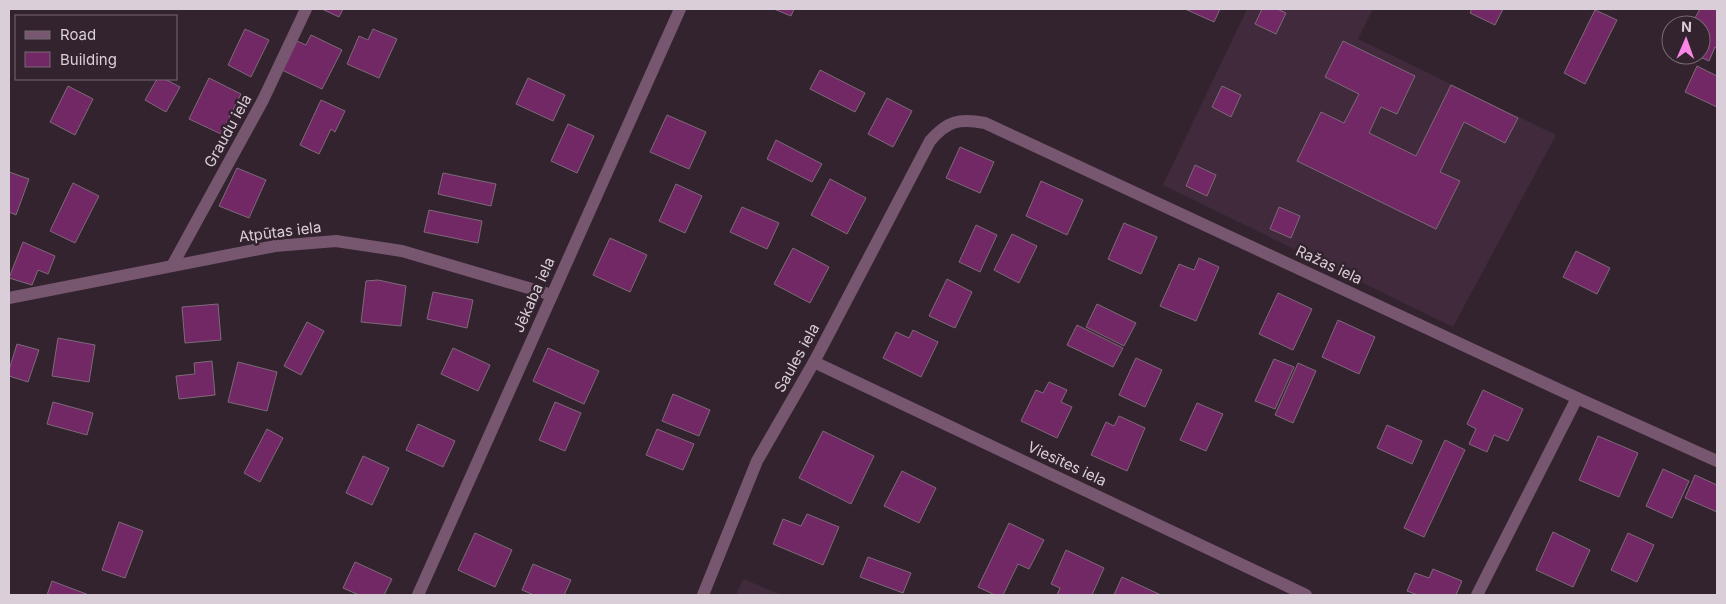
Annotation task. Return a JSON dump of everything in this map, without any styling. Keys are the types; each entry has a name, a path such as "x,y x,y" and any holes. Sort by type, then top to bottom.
{"street":[{"name":"Graudu iela","path":"172,266 263,100 306,9"},
{"name":"Jēkaba iela","path":"418,595 680,9"},
{"name":"Ražas iela","path":"930,141 939,130 951,123 961,120 984,123 1717,461"},
{"name":"Saules iela","path":"702,595 758,461 814,362 930,141"},
{"name":"Atpūtas iela","path":"9,298 274,246 336,241 402,251 552,295"},
{"name":"Viesītes iela","path":"814,362 1306,595"},
{"path":"1477,595 1577,398"}],"shaded area":[{"path":"1247,9 1373,9 1358,39 1556,135 1453,327 1163,185"},
{"path":"743,579 782,595 736,595"}],"building":[{"path":"322,9 343,9 339,17"},
{"path":"774,9 794,9 791,16"},
{"path":"1185,9 1220,9 1214,22"},
{"path":"1262,9 1277,9 1286,13 1276,34 1255,24"},
{"path":"1472,9 1503,9 1495,25 1470,13"},
{"path":"1700,9 1717,10 1717,48 1715,47 1711,56 1711,15 1697,15"},
{"path":"1595,10 1617,20 1585,84 1564,73"},
{"path":"245,29 269,40 251,77 228,65"},
{"path":"373,29 397,39 379,78 347,64 359,36 368,40"},
{"path":"311,35 342,50 322,89 282,70 297,41 306,45"},
{"path":"1343,41 1415,76 1397,114 1381,107 1369,133 1416,156 1451,85 1518,118 1505,143 1464,122 1440,172 1460,181 1436,229 1297,161 1321,112 1344,123 1359,94 1325,77"},
{"path":"1697,66 1717,76 1717,107 1685,92"},
{"path":"820,70 865,93 855,112 810,89"},
{"path":"209,78 241,94 221,134 189,119"},
{"path":"528,78 565,95 553,121 516,104"},
{"path":"156,80 167,80 180,87 166,112 145,100"},
{"path":"68,86 93,99 75,135 50,122"},
{"path":"1222,86 1241,95 1231,117 1212,107"},
{"path":"887,98 912,111 893,147 868,134"},
{"path":"321,100 345,111 335,132 331,129 319,154 300,145"},
{"path":"667,115 706,132 689,169 650,152"},
{"path":"568,124 594,136 577,173 551,161"},
{"path":"776,140 822,164 812,182 767,159"},
{"path":"960,147 994,162 980,193 946,178"},
{"path":"1195,165 1216,175 1207,196 1186,186"},
{"path":"237,168 266,180 249,218 219,206"},
{"path":"9,172 29,179 16,215 9,212"},
{"path":"443,173 496,184 491,206 438,194"},
{"path":"830,179 866,198 847,234 811,215"},
{"path":"1041,181 1083,200 1067,235 1026,216"},
{"path":"73,183 99,196 75,243 50,231"},
{"path":"676,184 702,196 685,233 659,221"},
{"path":"742,207 779,223 767,249 730,232"},
{"path":"1279,207 1300,216 1291,238 1270,229"},
{"path":"429,210 482,221 478,243 424,232"},
{"path":"1124,223 1157,237 1141,274 1108,259"},
{"path":"976,225 997,235 980,272 959,262"},
{"path":"1012,234 1037,246 1019,283 994,270"},
{"path":"610,238 647,255 630,292 593,275"},
{"path":"23,242 55,256 48,274 38,270 32,285 9,278"},
{"path":"793,248 829,267 810,303 774,284"},
{"path":"1576,251 1610,268 1597,294 1563,277"},
{"path":"1199,258 1219,267 1196,321 1160,306 1179,264 1194,270"},
{"path":"947,279 972,292 955,328 929,316"},
{"path":"378,280 406,286 401,326 361,322 366,281"},
{"path":"433,292 473,300 467,328 427,319"},
{"path":"1278,293 1312,309 1293,350 1259,334"},
{"path":"218,304 221,340 185,343 182,307"},
{"path":"1097,304 1136,323 1124,346 1086,327"},
{"path":"1338,320 1375,337 1359,374 1322,357"},
{"path":"307,322 324,331 301,375 284,366"},
{"path":"1077,325 1123,348 1113,367 1067,345"},
{"path":"913,330 938,342 921,377 883,358 896,332 909,338"},
{"path":"58,338 95,345 89,382 52,376"},
{"path":"17,344 39,350 28,382 9,376"},
{"path":"453,348 490,365 478,391 441,374"},
{"path":"548,348 599,371 584,404 533,381"},
{"path":"1136,358 1162,370 1145,407 1119,395"},
{"path":"1274,359 1294,367 1275,409 1255,401"},
{"path":"212,361 215,395 179,399 176,376 195,374 194,363"},
{"path":"238,362 277,372 267,411 228,402"},
{"path":"1298,363 1316,371 1293,423 1275,415"},
{"path":"1049,382 1067,390 1061,402 1072,407 1057,438 1021,421 1036,390 1043,393"},
{"path":"1483,390 1523,409 1508,441 1494,435 1487,452 1469,444 1476,429 1467,424"},
{"path":"673,394 710,410 699,436 662,421"},
{"path":"53,402 93,413 87,435 47,424"},
{"path":"555,402 581,413 565,451 539,440"},
{"path":"1197,403 1223,414 1206,451 1180,440"},
{"path":"1119,416 1145,428 1127,471 1091,455 1106,422 1114,426"},
{"path":"418,424 455,441 443,467 406,450"},
{"path":"1387,425 1422,441 1412,464 1377,448"},
{"path":"267,429 283,438 260,482 244,473"},
{"path":"657,429 694,444 683,470 646,455"},
{"path":"823,431 874,456 851,504 799,478"},
{"path":"1598,436 1638,453 1619,497 1579,480"},
{"path":"1445,440 1465,450 1424,537 1404,528"},
{"path":"363,456 389,468 372,505 346,493"},
{"path":"1663,469 1689,481 1672,518 1646,506"},
{"path":"902,471 936,488 919,523 884,506"},
{"path":"1695,475 1717,485 1717,512 1685,498"},
{"path":"807,514 839,527 823,565 773,544 783,519 801,526"},
{"path":"119,522 143,531 125,578 102,570"},
{"path":"1009,523 1044,540 1029,569 1018,564 1003,595 995,595 978,587"},
{"path":"1553,532 1590,550 1573,587 1536,570"},
{"path":"475,533 512,550 495,587 458,570"},
{"path":"1628,533 1654,545 1637,582 1611,570"},
{"path":"1066,550 1104,568 1092,595 1057,595 1060,588 1051,584"},
{"path":"868,557 911,573 903,593 860,577"},
{"path":"355,562 392,579 384,595 359,595 343,588"},
{"path":"533,564 571,580 564,595 534,595 522,590"},
{"path":"1433,569 1462,581 1456,595 1418,595 1407,591 1415,573 1429,578"},
{"path":"1122,577 1161,595 1114,595"},
{"path":"52,581 89,595 47,595"}]}
